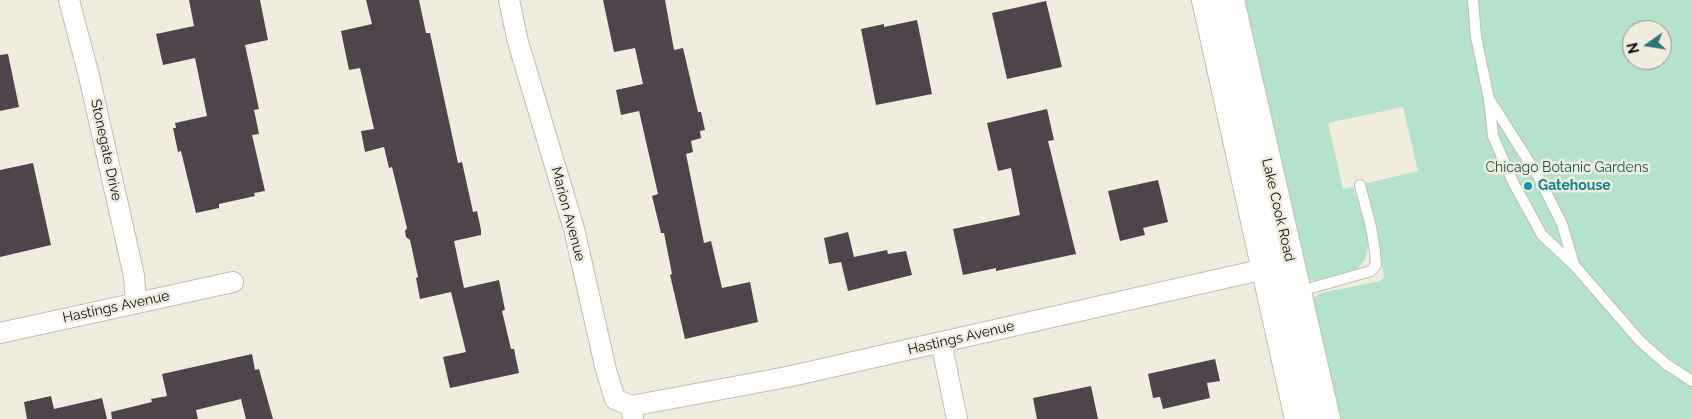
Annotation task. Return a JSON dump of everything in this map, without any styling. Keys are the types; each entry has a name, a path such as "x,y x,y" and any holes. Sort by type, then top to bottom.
{"main road":[{"name":"Lake Cook Road","path":"1206,0 1285,294 1326,419"},
{"name":"Lake Cook Road","path":"1230,0 1278,266"},
{"name":"Lake Cook Road","path":"1285,294 1299,419"}],"street":[{"name":"Stonegate Drive","path":"69,0 92,86 134,276 136,302"},
{"name":"Marion Avenue","path":"509,0 518,42 574,229 606,370 615,399 632,413"},
{"name":"Hastings Avenue","path":"632,413 1278,266"},
{"name":"Hastings Avenue","path":"0,333 233,282"},
{"path":"941,342 957,419"}],"lane":[{"path":"1473,0 1476,37 1489,99 1493,136 1513,182 1542,235 1575,266 1640,341 1666,364 1692,382"},
{"path":"1489,99 1538,176 1562,224 1575,266"},
{"path":"1285,294 1371,271 1376,265 1371,227 1360,185"}],"green space":[{"name":"Chicago Botanic Gardens","path":"1239,0 1692,0 1692,419 1332,419 1321,346 1322,337 1313,298 1321,293 1380,281 1384,277 1370,203 1364,184 1418,171 1403,107 1328,123 1343,189 1353,187 1364,220 1369,244 1365,260 1355,271 1321,281 1308,280"}],"building":[{"path":"189,0 260,0 268,40 245,45 259,109 254,110 259,134 252,135 265,191 254,193 255,196 219,204 219,208 196,213 181,151 178,152 173,128 176,128 175,123 207,116 195,58 163,65 156,34 194,26"},
{"path":"366,0 419,0 426,33 430,33 458,163 462,162 473,212 477,211 481,230 481,235 454,241 464,288 499,280 505,310 502,311 511,349 514,349 519,373 450,388 443,357 466,352 451,292 420,299 416,278 418,277 410,240 406,237 405,231 407,228 392,167 389,168 384,147 365,152 361,131 374,129 360,68 349,70 341,31 372,24"},
{"path":"603,0 665,0 674,50 683,48 698,112 701,112 705,130 700,131 701,138 691,141 693,152 686,154 704,243 711,241 722,288 750,282 758,322 685,339 670,275 672,274 664,233 661,233 652,196 658,194 639,111 621,115 616,90 643,84 635,48 614,52"},
{"path":"1046,1 1062,67 1007,79 992,13"},
{"path":"917,20 932,94 876,105 861,29 884,24 884,27"},
{"path":"8,54 19,107 0,111 0,55"},
{"path":"1047,109 1054,140 1048,141 1076,254 996,271 996,268 963,275 953,229 1020,215 1011,168 998,171 987,123"},
{"path":"33,163 51,245 0,257 0,170"},
{"path":"1158,180 1168,222 1143,228 1145,235 1120,241 1108,191"},
{"path":"848,232 854,257 887,250 888,254 906,251 912,275 848,291 841,262 829,264 824,238"},
{"path":"252,354 255,370 259,369 273,419 246,419 241,399 196,410 198,419 112,419 111,412 152,402 151,399 167,396 162,374"},
{"path":"1215,359 1220,381 1207,383 1210,398 1163,409 1160,397 1153,398 1148,374"},
{"path":"1091,386 1098,419 1037,419 1033,398"},
{"path":"51,396 54,409 102,398 107,419 27,419 24,402"}],"place":[{"name":"Gatehouse","path":"1528,186"}]}
